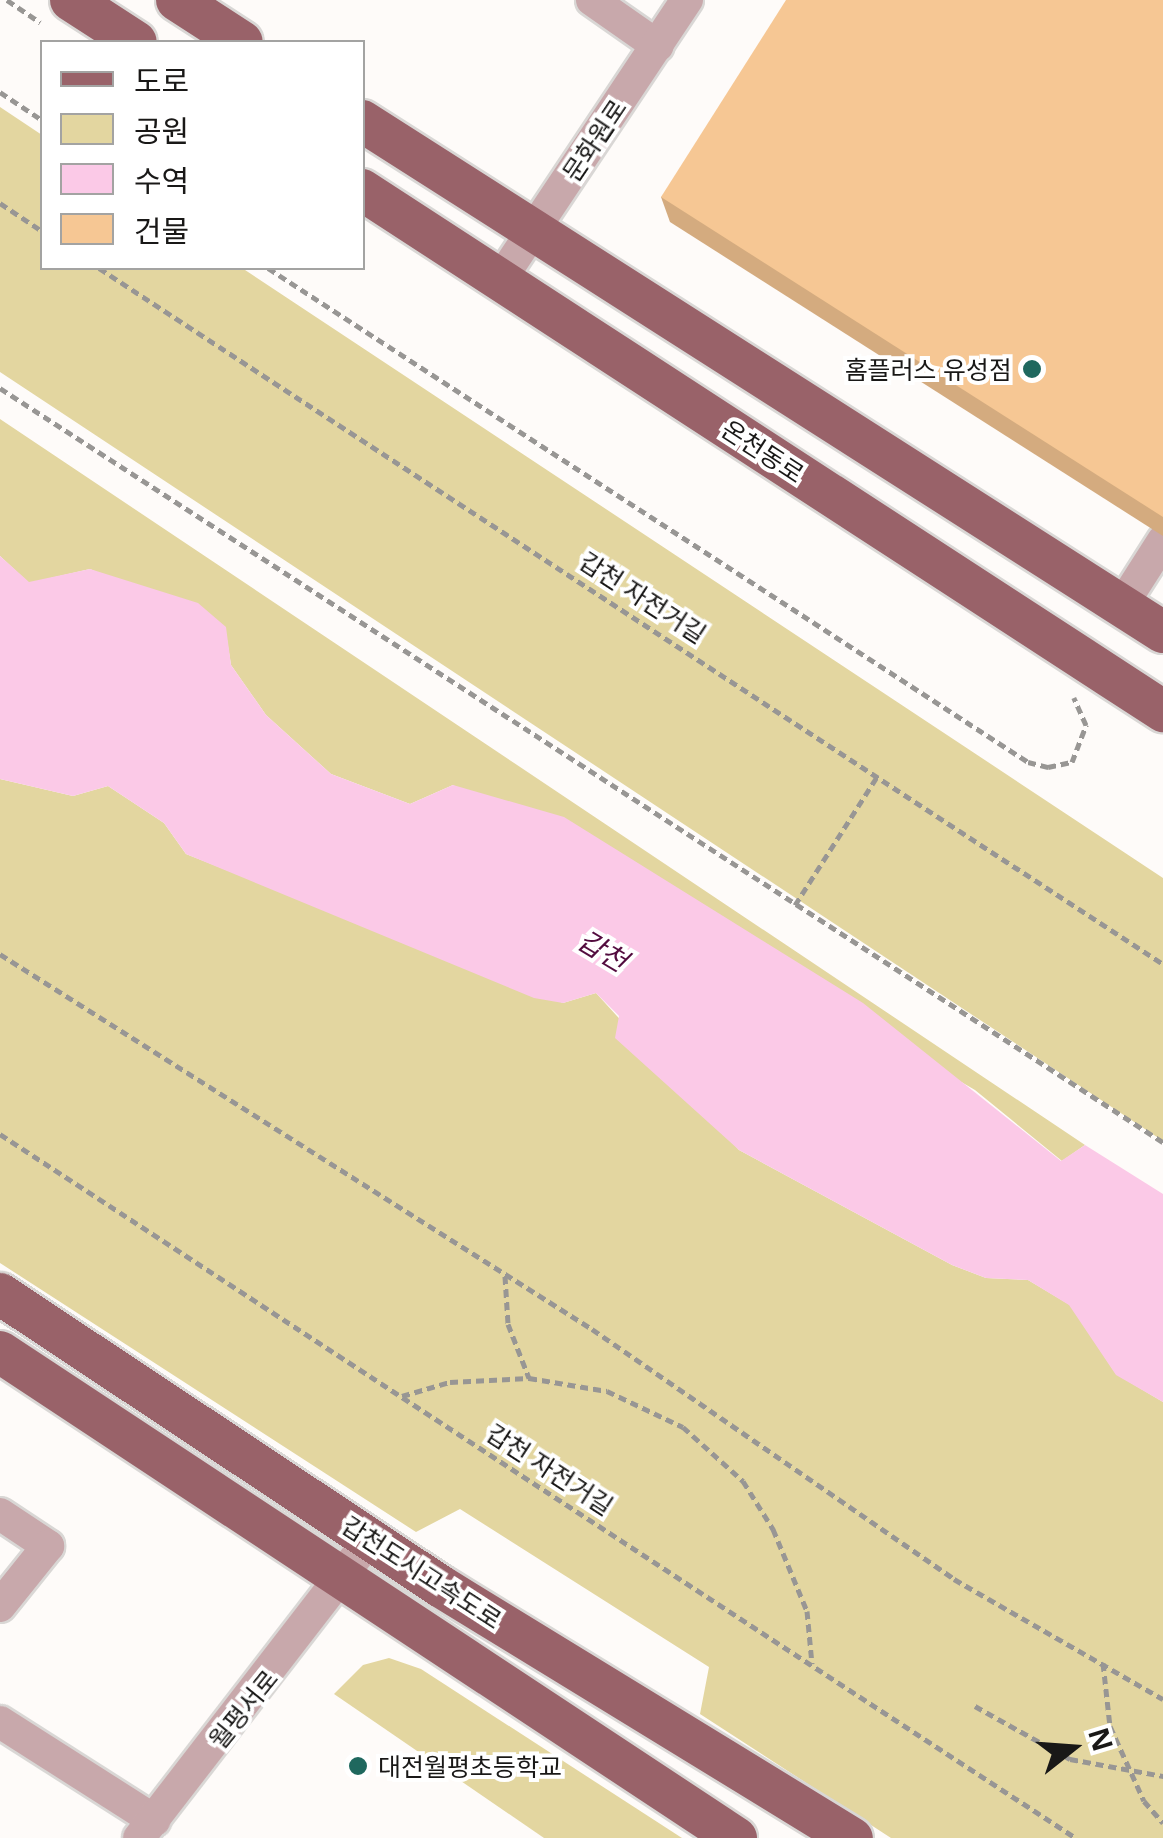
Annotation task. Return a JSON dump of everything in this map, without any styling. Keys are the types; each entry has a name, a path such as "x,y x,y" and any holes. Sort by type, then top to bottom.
{"main road":[{"path":"71,0 133,40"},
{"path":"177,0 239,40"},
{"path":"365,123 1163,632"},
{"name":"온천동로","path":"365,192 1163,711"},
{"name":"갑천도시고속도로","path":"0,1294 370,1540 852,1838"},
{"name":"갑천도시고속도로","path":"0,1352 736,1838"}],"street":[{"path":"592,0 658,46"},
{"name":"문화원로","path":"500,280 687,0"},
{"path":"1122,605 1163,541"},
{"path":"0,1514 48,1546 0,1606"},
{"name":"월평서로","path":"146,1829 370,1540"},
{"path":"0,1722 146,1829"}],"path":[{"path":"0,92 40,119"},
{"path":"0,203 40,230"},
{"name":"갑천 자전거길","path":"102,270 1163,964"},
{"path":"271,270 1028,762 1048,768 1072,762 1086,725 1067,688"},
{"path":"0,388 1163,1142"},
{"path":"795,905 878,775"},
{"path":"0,954 506,1276 954,1578 1163,1698"},
{"name":"갑천 자전거길","path":"0,1134 1076,1838"},
{"path":"506,1276 508,1324 529,1378"},
{"path":"402,1396 450,1382 529,1378 606,1391 668,1420 744,1481 774,1529 802,1596 812,1665"},
{"path":"1103,1663 1106,1710 1130,1772 1163,1824"},
{"path":"975,1706 1054,1752 1130,1772 1163,1776"}],"green space":[{"path":"0,107 40,134 40,270 245,270 1163,878 1163,1141 0,372"},
{"path":"0,419 1085,1145 1062,1161 975,1090 453,785 410,804 331,774 266,715 231,665 225,627 90,569 29,583 0,556"},
{"path":"0,779 73,796 108,786 164,823 186,854 563,1003 596,993 739,1150 952,1265 986,1278 1028,1280 1070,1305 1116,1374 1163,1402 1163,1838 891,1838 700,1714 709,1667 460,1509 416,1532 0,1263"},
{"path":"389,1658 421,1669 682,1838 544,1838 334,1694 363,1665"}],"water":[{"name":"갑천","path":"0,556 29,582 90,569 198,603 226,627 231,665 266,715 331,774 410,804 453,785 564,817 863,1003 1061,1161 1085,1145 1163,1194 1163,1402 1116,1375 1069,1305 1028,1280 986,1278 952,1265 739,1150 615,1038 619,1016 596,993 563,1003 534,998 186,854 164,823 108,786 73,796 0,779"}],"building":[{"name":"홈플러스 유성점","path":"786,0 1163,0 1163,517 661,197"}],"place":[{"name":"홈플러스 유성점","path":"1032,369"},
{"name":"대전월평초등학교","path":"358,1766"}]}
